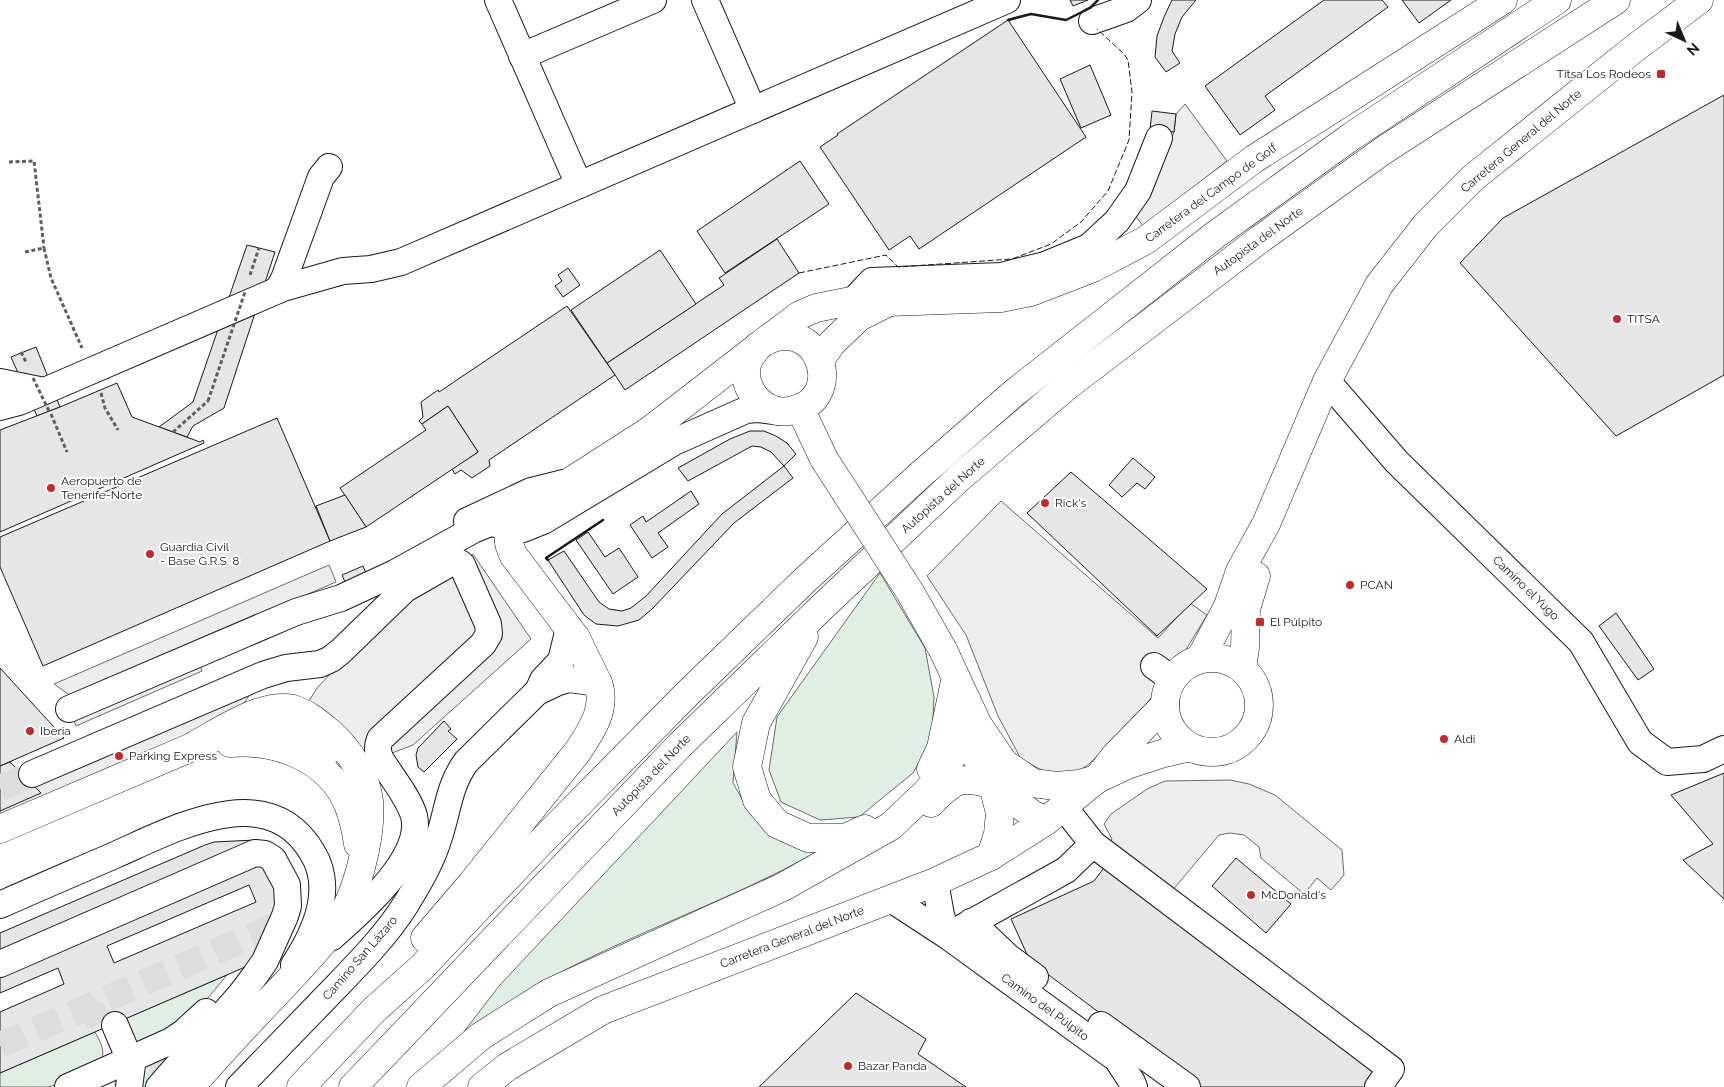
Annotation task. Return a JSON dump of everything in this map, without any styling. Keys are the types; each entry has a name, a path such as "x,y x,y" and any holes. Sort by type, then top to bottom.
{"main road":[{"name":"Carretera del Campo de Golf","path":"510,529 529,508 649,431 800,315 816,308 866,298 888,302 1001,298 1031,292 1093,268 1146,240 1254,159 1503,0"},
{"path":"301,1087 373,1011 422,967 548,835 688,694 805,580 1014,393 1215,235 1336,147 1557,0"},
{"name":"Autopista del Norte","path":"353,1087 680,745 959,478 1053,399 1243,252 1384,150 1616,0"},
{"name":"Carretera General del Norte","path":"1200,659 1228,606 1240,571 1266,524 1327,381 1379,285 1425,226 1481,171 1634,48 1700,0"},
{"name":"Carretera del Campo de Golf","path":"820,360 832,343 859,317 888,302"},
{"path":"777,337 793,337 809,344 820,360 822,371 818,391 807,404 787,410 762,405 756,400 749,388 747,365 750,358 761,344 777,337"},
{"path":"787,410 824,459 910,592 978,725 1004,763 1033,783 1056,786 1097,779"},
{"name":"Carretera General del Norte","path":"1242,668 1245,648 1246,609 1260,562 1266,524"},
{"path":"373,1011 409,955 472,884 578,751 590,733 600,711 601,691 585,655 569,628 514,556 509,547 510,529"},
{"path":"820,609 756,723 747,767 757,800 776,824 808,838 845,838 875,824 905,799 933,766 941,748 954,678"},
{"path":"1214,658 1229,661 1242,668 1253,681 1258,696 1258,712 1254,726 1246,737 1235,746 1222,751 1208,752 1191,747 1181,740 1172,730 1167,718 1163,673 1180,670 1200,659 1214,658"},
{"path":"954,678 964,737 993,785 1000,813 998,834 991,856"},
{"name":"Carretera General del Norte","path":"482,1087 507,1068 603,1010 935,882 991,856 1054,814 1097,779 1115,756 1165,705"},
{"path":"0,829 190,747 231,725 269,709 282,708 308,716 345,748 356,765 368,801 369,817 358,881 351,900 337,924 308,959 190,1087"},
{"path":"421,1087 482,1036 549,993 783,887 891,826 935,784 964,737"},
{"path":"190,747 244,741 263,743 300,754 314,763 339,788 350,809 359,852 358,881"},
{"name":"Carretera General del Norte","path":"1097,779 1127,765 1164,753 1191,747"},
{"path":"783,887 810,883 865,856 925,810 944,790 962,779 975,779 993,785 1032,814 1054,814"}],"street":[{"path":"498,0 579,185"},
{"path":"522,56 653,0"},
{"path":"705,0 753,110"},
{"path":"0,424 62,400 95,377 278,290 343,271 371,270 401,262 1002,1"},
{"path":"1092,22 1128,3"},
{"path":"854,301 872,282 1001,276 1045,265 1089,247 1117,221 1138,191 1159,138"},
{"path":"278,290 284,279 321,177 328,167"},
{"path":"0,382 38,384 95,377 343,271"},
{"name":"Camino el Yugo","path":"1327,381 1398,462 1581,642 1640,742 1667,762 1702,759 1724,749"},
{"path":"0,407 19,402 38,384"},
{"path":"32,774 263,675 286,668 320,664 341,651 400,581 473,530 490,523 510,529 523,529 543,521 674,442 746,410 787,410"},
{"path":"296,612 337,587 390,563 464,523 531,491 569,482"},
{"path":"69,709 296,612 400,581 452,562 456,561 462,565 488,624 489,634 483,644 380,739 377,746 381,760 409,804 413,814 415,824 410,848 403,862 393,875 359,913 308,959"},
{"name":"Camino San Lázaro","path":"537,692 543,680 561,661 569,628"},
{"name":"Camino San Lázaro","path":"239,1087 354,968 405,906 430,862 450,791 457,774 477,750 537,692 569,679 598,683"},
{"path":"0,905 186,824 228,814 256,814 277,818 298,832 314,855 319,866 321,885 320,908 316,926 307,945 293,968 262,1008"},
{"path":"1054,814 1391,1069 1378,1087"},
{"path":"935,882 941,915 948,936 1066,870 1093,844"},
{"path":"0,964 255,853 265,854 273,859 277,863 287,885 288,906 265,961 241,994 159,1087"},
{"name":"Camino del Púlpito","path":"891,899 948,936 1117,1059 1134,1087"},
{"path":"90,1082 171,1040 196,1023 237,976 262,940 281,921"},
{"path":"971,922 1008,957 1187,1087"},
{"path":"90,1082 107,1064 110,1058 109,1028 130,1060 132,1076 129,1087"}],"path":[{"path":"9,162 34,161 44,248 51,278 95,377 105,408 118,430"},
{"path":"25,252 44,248"},
{"path":"173,432 208,401 259,248"},
{"path":"38,384 67,452"}],"green space":[{"path":"880,573 925,648 934,697 932,739 913,773 859,817 820,820 781,802 769,770 777,717"},
{"path":"737,732 733,783 751,815 782,840 817,852 750,886 611,947 577,964 534,987 463,1033 499,986"},
{"path":"227,975 202,1005 172,1030 136,1043 122,1020"},
{"path":"95,1032 100,1041 103,1055 99,1062 86,1071 47,1087 0,1087 0,1073"},
{"path":"174,1049 147,1087 141,1087 143,1065"}],"shaded area":[{"path":"1185,104 1227,161 1143,226 1132,211 1159,169 1174,132 1176,114"},
{"path":"1001,501 1158,638 1190,603 1207,615 1178,663 1134,720 1088,765 1078,771 1051,775 1021,759 998,716 966,635 927,576"},
{"path":"473,554 531,639 413,745 366,763 319,708 309,701 317,688 332,672 412,597"},
{"path":"329,565 336,582 71,696 54,684"},
{"path":"199,663 202,671 76,726 73,717"},
{"name":"Parking Express","path":"253,690 237,713 0,816 0,799"},
{"path":"1230,780 1249,784 1275,795 1342,850 1344,875 1331,890 1317,878 1304,894 1261,858 1259,847 1244,835 1230,833 1219,835 1171,892 1108,844 1112,839 1104,824 1111,814 1147,789 1165,781"}],"building":[{"path":"1070,0 1088,0 1073,6"},
{"path":"1172,0 1196,0 1182,17 1175,34 1172,51 1180,63 1166,72 1155,57 1157,36"},
{"path":"1324,0 1382,0 1388,7 1265,96 1275,110 1240,135 1205,86"},
{"path":"1402,0 1451,0 1419,23"},
{"path":"1008,20 1086,137 919,249 910,236 889,250 820,147"},
{"path":"1090,65 1111,115 1081,128 1060,79"},
{"name":"TITSA","path":"1724,95 1724,375 1616,436 1460,263 1503,218"},
{"path":"1152,111 1176,114 1174,132 1150,130"},
{"path":"800,161 829,204 725,273 697,231"},
{"path":"777,239 799,273 625,390 607,363 724,285 719,278"},
{"path":"247,245 275,252 224,408 193,426 187,437 159,427 193,402"},
{"path":"660,250 696,304 607,363 571,310"},
{"path":"568,268 580,285 563,297 555,286 562,281 558,275"},
{"path":"567,306 615,375 489,460 490,466 472,478 461,470 455,474 452,469 478,452 448,406 422,424 419,421 423,417 421,402 438,390 439,392"},
{"path":"36,347 60,407 37,416 11,357"},
{"name":"Aeropuerto de Tenerife-Norte","path":"117,383 132,417 200,442 203,440 204,443 0,532 0,430"},
{"path":"448,406 478,452 366,527 340,488 426,430 422,424"},
{"name":"Guardia Civil - Base G.R.S. 8","path":"277,418 330,541 43,666 0,567 0,537"},
{"path":"750,431 764,431 776,436 787,443 796,454 784,466 771,452 761,447 752,446 688,481 678,468 730,439"},
{"path":"1133,458 1155,477 1145,489 1137,483 1122,497 1109,485"},
{"path":"784,466 793,478 734,523 652,609 639,620 618,626 596,624 584,615 548,560 564,551 599,602 609,609 622,611 631,608 646,596 722,514"},
{"path":"1071,472 1207,589 1157,636 1027,513"},
{"path":"691,491 699,504 658,533 668,547 652,558 630,525 643,516 646,522"},
{"path":"345,495 366,527 330,541 316,506"},
{"path":"588,532 605,557 619,548 638,577 613,594 576,540"},
{"path":"363,566 375,594 354,603 342,575"},
{"path":"1616,613 1654,669 1638,680 1599,626"},
{"path":"0,668 64,738 0,766"},
{"path":"444,721 451,729 448,731 457,739 424,772 418,767 416,755 418,748"},
{"path":"10,762 41,793 0,811 0,766"},
{"path":"1724,773 1724,899 1683,860 1713,844 1671,795"},
{"path":"255,840 264,841 278,847 273,955 0,1073 0,1012 64,984 58,968 0,993 0,933 214,842","holes":["249,885 256,902 114,963 107,946"]},
{"name":"McDonald's","path":"1236,858 1291,904 1266,933 1212,886"},
{"path":"1106,865 1386,1073 1376,1087 1199,1087 1030,961 1011,919 1094,881"},
{"path":"856,993 926,1039 918,1054 966,1087 759,1087"}],"tunnel":[{"path":"0,788 32,774"},
{"path":"0,1045 263,931 283,919 290,907"},
{"path":"81,1010 90,1011 96,1015 103,1031"},
{"path":"115,1087 158,1065 178,1051 195,1034"}],"fence":[{"path":"799,273 886,255 898,267 1012,259 1051,244 1081,222 1108,191 1129,140 1132,92 1128,60 1097,29"}],"wall":[{"path":"1008,20 1031,14 1066,20 1090,8 1098,0"},
{"path":"548,560 546,558 603,520"}],"place":[{"name":"Titsa Los Rodeos","path":"1661,74"},
{"name":"TITSA","path":"1617,319"},
{"name":"Aeropuerto de Tenerife-Norte","path":"51,488"},
{"name":"Rick's","path":"1045,503"},
{"name":"Guardia Civil - Base G.R.S. 8","path":"150,554"},
{"name":"PCAN","path":"1350,585"},
{"name":"El Púlpito","path":"1260,622"},
{"name":"Iberia","path":"30,731"},
{"name":"Aldi","path":"1444,739"},
{"name":"Parking Express","path":"119,756"},
{"name":"McDonald's","path":"1251,895"},
{"name":"Bazar Panda","path":"848,1066"}]}
